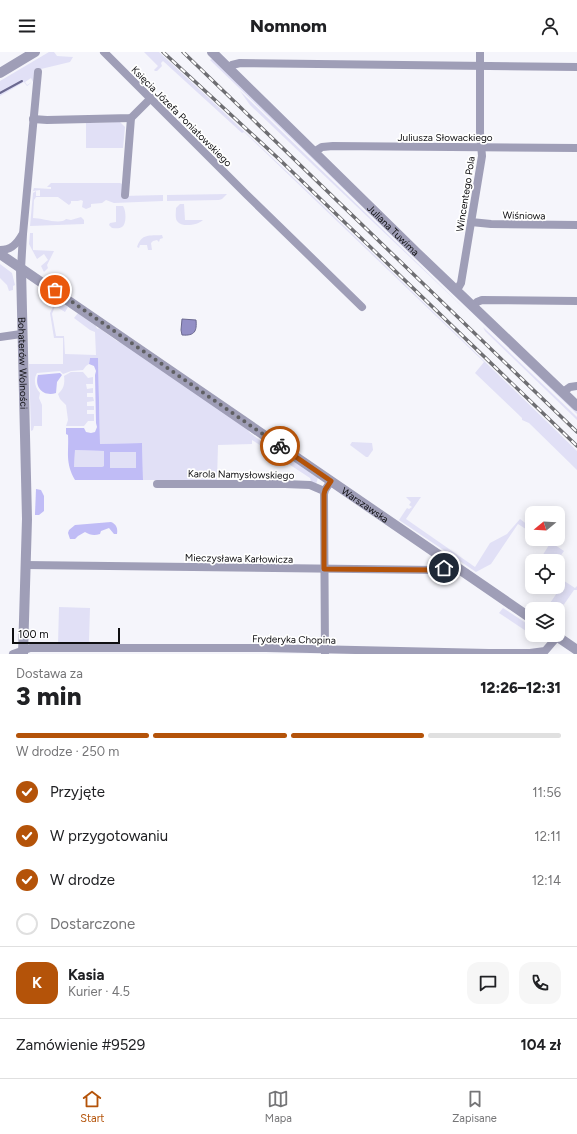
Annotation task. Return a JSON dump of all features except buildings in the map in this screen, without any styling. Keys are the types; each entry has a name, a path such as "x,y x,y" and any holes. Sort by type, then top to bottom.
{"street":[{"path":"0,73 35,52"},
{"name":"Księcia Józefa Poniatowskiego","path":"104,52 362,307"},
{"name":"Juliana Tuwima","path":"212,52 472,306 577,406"},
{"name":"Wincentego Pola","path":"457,290 461,283 482,156 480,133 480,52"},
{"path":"228,68 232,65 240,63 577,67"},
{"name":"Bohaterów Wolności","path":"20,653 27,513 21,269 38,72"},
{"path":"125,195 131,118 151,98"},
{"path":"33,119 131,118"},
{"name":"Juliusza Słowackiego","path":"314,152 320,148 333,146 577,148"},
{"name":"Wiśniowa","path":"471,222 491,224 577,226"},
{"path":"0,250 16,245 23,234"},
{"name":"Warszawska","path":"0,254 525,614"},
{"path":"472,306 476,302 482,300 577,301"},
{"path":"0,337 22,334"},
{"path":"564,392 577,386"},
{"path":"325,652 324,490 331,481"},
{"name":"Karola Namysłowskiego","path":"157,484 285,484 310,485 324,490"},
{"name":"Mieczysława Karłowicza","path":"25,565 438,570 443,569 448,562"},
{"name":"Fryderyka Chopina","path":"20,653 30,648 266,648 325,652 535,653 547,650 552,642"},
{"path":"565,642 577,650"}],"shaded area":[{"path":"49,52 54,52 57,56 73,57 70,62 41,69 34,73 33,82 31,78 25,82 27,85 32,82 27,86 24,82 0,96 0,81"},
{"path":"144,52 159,52 265,151 422,300 577,451 577,470 529,423 522,420 522,418 475,373 484,362 244,132 242,133 163,61 161,63 162,66 155,71 154,70 158,66"},
{"path":"213,58 577,410 577,414 210,60"},
{"path":"240,91 473,317 250,105"},
{"path":"120,122 125,127 123,148 86,148 86,123"},
{"path":"51,183 120,183 122,184 122,196 163,195 163,201 114,203 106,200 102,203 91,204 91,207 86,209 82,207 83,201 81,200 71,201 69,205 58,197 36,197 34,200 33,218 63,221 66,219 71,220 81,217 84,220 84,224 30,226 33,193 36,191 36,196 40,196 40,190 33,191 34,188 51,189 51,187 47,187"},
{"path":"227,194 219,200 167,201 167,195"},
{"path":"180,204 184,204 185,220 203,220 190,225 179,223 176,220 176,208"},
{"path":"116,206 123,206 125,223 122,227 112,228 109,225 110,223 116,222"},
{"path":"30,233 33,233 33,250 54,251 47,265 48,268 44,272 41,266 48,260 44,254 37,259 29,244"},
{"path":"162,235 163,238 160,239 159,242 157,240 151,243 152,250 148,250 147,245 140,245 139,248 137,247 141,239 146,236"},
{"path":"0,264 12,273 15,285 13,286 13,290 9,291 7,285 0,278"},
{"path":"46,292 68,307 65,312 55,306 52,314 56,336 64,336 65,354 96,355 95,332 74,318 78,313 98,329 99,328 117,341 127,345 247,428 249,432 271,449 275,448 318,478 316,484 311,481 310,478 252,440 252,444 218,445 217,480 143,480 142,443 100,444 98,358 90,358 89,364 83,370 71,371 63,374 60,371 37,373 35,381 40,393 39,398 42,405 42,426 34,426 33,430 31,431 29,364 63,364 63,338 54,338 50,313 56,301 44,294"},
{"path":"182,319 196,320 196,327 192,334 182,335"},
{"path":"483,327 577,417 577,420 485,331"},
{"path":"90,358 98,358 100,444 142,443 143,480 75,480 72,474 68,458 68,435 66,434 66,428 84,428 86,432 91,433 95,432 97,427 96,371 94,366 89,364","holes":["75,450 104,451 104,466 74,467","110,452 136,452 136,468 110,468"]},
{"path":"71,372 83,372 88,378 93,377 93,384 86,384 87,389 93,388 93,393 87,393 87,397 93,397 94,401 87,402 87,406 94,406 94,410 87,410 87,414 94,414 94,421 88,421 84,426 66,426 68,420 66,405 60,399 58,394 64,386 64,376"},
{"path":"60,373 62,375 57,382 56,393 48,394 41,390 37,384 38,375"},
{"path":"352,442 372,443 373,450 368,457 366,457 350,445"},
{"path":"75,450 104,451 104,466 74,467"},
{"path":"110,451 136,452 136,469 110,468"},
{"path":"36,489 41,490 44,496 44,511 39,515 35,515"},
{"path":"406,497 421,497 406,519 475,567 490,543 507,534 520,519 525,523 525,528 518,524 491,564 476,572 399,520 407,508 409,509 412,507 409,505 411,502"},
{"path":"111,522 116,526 117,534 114,534 109,528 101,531 98,535 92,535 85,532 75,539 70,539 68,533 69,530 75,525"},
{"path":"548,546 556,546 564,551 562,554 543,554"},
{"path":"565,582 575,588 577,586 577,590 574,590 565,603 551,602 556,594 565,594"},
{"path":"59,607 90,608 90,643 58,644"},
{"path":"503,608 525,622 525,630 499,613"}],"waterway":[{"path":"0,93 22,81"}],"railway":[{"path":"163,52 280,160 577,446"},
{"path":"183,52 577,432"}],"way so far":[{"path":"55,290 280,446"}],"route":[{"path":"280,446 331,481 324,494 324,569 441,570 444,568"}]}
